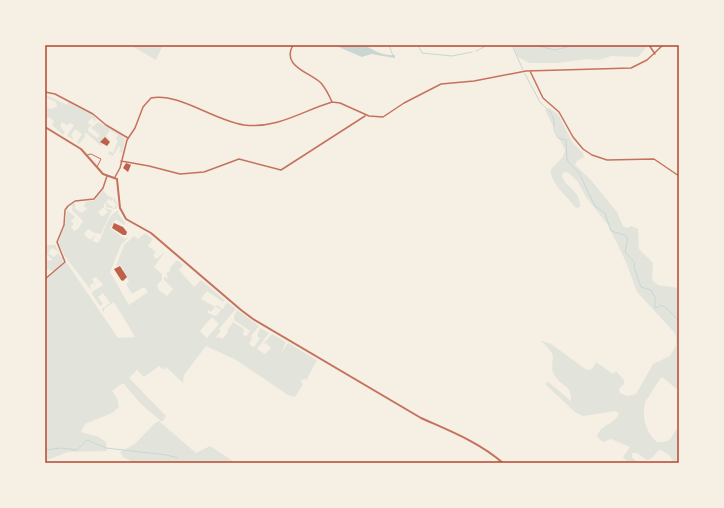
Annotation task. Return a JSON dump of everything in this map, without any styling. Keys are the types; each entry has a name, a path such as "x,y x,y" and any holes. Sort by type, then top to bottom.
{"street":[{"path":"293,45 288,55 289,59 320,83 327,91 332,102"},
{"path":"649,45 654,54"},
{"path":"502,463 479,446 451,430 421,418 253,319 151,233 126,219 120,208 117,179 115,177 128,138 135,128 143,107 147,101 155,97 166,97 243,125 259,126 274,124 292,119 332,102 340,103 375,118 383,117 404,103 441,84 474,81 530,71 631,68 647,60 663,45"},
{"path":"530,71 543,98 559,112 573,137 583,149 592,155 607,160 654,159 679,176"},
{"path":"45,92 55,94 93,114 106,126 128,138"},
{"path":"121,161 180,174 204,172 239,159 281,170 366,115"},
{"path":"45,126 77,146 107,176 115,177"},
{"path":"45,279 65,262 57,242 64,225 66,208 72,202 94,199 103,188 107,176"}],"lane":[{"path":"87,155 91,154 101,159 97,167"}],"shaded area":[{"path":"130,45 163,45 156,60"},
{"path":"334,45 363,45 383,54 395,55 395,58 371,54 362,57"},
{"path":"513,45 648,45 638,57 611,56 599,60 586,59 558,63 530,63 518,57"},
{"path":"48,96 67,105 69,102 93,115 97,120 95,121 92,118 87,123 92,125 89,127 88,131 97,138 100,135 91,128 98,122 121,134 125,140 122,153 119,152 121,148 119,146 113,156 108,154 109,151 113,153 118,141 116,139 118,135 110,130 106,136 111,142 105,138 101,142 101,146 85,132 85,137 79,144 77,142 82,134 75,129 71,135 75,140 67,136 74,125 70,123 67,125 62,122 60,126 65,132 63,135 52,125 54,121 48,117 45,120 45,106 50,109 57,107 56,102 45,97"},
{"path":"549,108 558,114 572,142 583,153 584,157 577,161 575,165 590,179 617,212 623,226 627,228 631,226 638,229 639,249 653,263 652,280 658,285 679,288 679,391 662,377 645,402 644,418 647,428 657,442 669,440 679,425 679,463 673,463 668,454 659,450 651,459 647,460 637,453 632,453 632,457 638,463 628,463 623,457 630,447 611,439 603,442 597,437 601,429 617,418 619,414 616,411 583,416 575,412 546,385 547,381 571,401 570,392 558,380 553,372 552,353 540,340 551,344 587,370 592,369 596,362 613,374 616,371 624,380 624,384 619,389 620,393 628,396 636,394 653,364 670,356 676,345 676,336 674,332 637,292 626,262 608,225 586,197 578,182 569,173 564,172 562,175 566,183 578,196 580,207 576,208 556,185 551,174 551,169 563,157 565,150 545,110"},
{"path":"103,190 108,196 114,198 111,201 108,199 106,203 114,208 117,205 113,201 115,198 118,206 115,209 106,207 106,204 104,203 104,207 98,212 102,217 108,212 104,208 112,210 101,234 95,233 88,229 84,234 90,240 96,235 92,241 98,243 108,220 115,212 119,210 118,213 126,224 124,225 115,220 110,228 125,239 129,237 121,245 110,272 129,305 148,292 144,287 132,294 126,284 129,282 121,265 116,266 124,245 134,236 138,239 145,233 153,239 148,246 156,252 153,255 156,259 165,252 154,267 162,274 162,280 157,285 159,290 167,296 173,289 164,280 164,277 169,280 164,276 168,278 166,273 170,271 170,268 177,260 183,265 179,270 194,287 201,280 225,300 223,302 207,291 201,299 215,307 211,312 208,310 208,313 216,316 221,310 215,306 216,305 223,309 227,302 236,309 219,329 221,331 216,337 217,338 219,337 222,339 228,332 227,331 233,322 244,329 243,335 247,336 250,331 234,320 237,310 259,326 251,336 252,338 249,344 254,347 260,338 257,336 260,328 269,333 257,349 265,354 271,348 266,343 263,344 272,334 286,342 281,353 288,343 317,360 307,379 300,380 303,384 295,397 288,395 236,360 206,346 184,375 183,383 166,367 164,370 159,366 144,377 137,370 129,378 166,416 162,422 142,405 123,383 112,391 117,398 119,407 112,413 85,424 81,432 99,437 106,442 107,451 68,452 45,461 45,378 47,376 45,374 45,280 65,263 67,263 118,338 135,337 114,302 104,309 104,313 102,309 110,303 103,293 98,297 103,304 100,306 92,294 92,292 103,285 96,277 92,279 96,287 93,283 90,285 91,290 66,258 58,243 65,225 67,210 75,217 71,221 74,224 71,227 74,231 78,229 83,221 72,210 73,207 71,205 69,206 75,202 75,209 82,213 87,209 84,206 86,202 95,200","holes":["212,317 219,324 207,338 200,331"]},
{"path":"45,245 55,245 60,253 52,248 48,253 54,257 58,253 61,257 63,256 63,262 54,271 45,269 45,261 53,260 45,253"},
{"path":"159,421 196,453 210,446 233,461 231,463 134,463 123,457 120,452 135,444 154,424"}],"building":[{"path":"105,137 110,142 107,146 100,142"},
{"path":"126,163 131,165 128,172 123,168"},
{"path":"114,223 123,227 127,232 126,235 123,235 112,228"},
{"path":"120,266 127,277 123,281 114,269"}],"waterway":[{"path":"389,45 393,56"},
{"path":"418,45 422,53 452,56 472,52"},
{"path":"476,51 488,45"},
{"path":"512,45 523,70"},
{"path":"534,45 555,50 575,45"},
{"path":"525,74 540,102 551,113 554,120 554,130 558,138 566,140 567,160 579,173 595,206 605,213 611,231 624,235 628,238 625,252 635,263 634,267 641,287 651,290 655,298 655,308 660,305 663,306 679,321"},
{"path":"45,450 61,448 77,450 87,440 106,448 167,455 178,458"}]}
